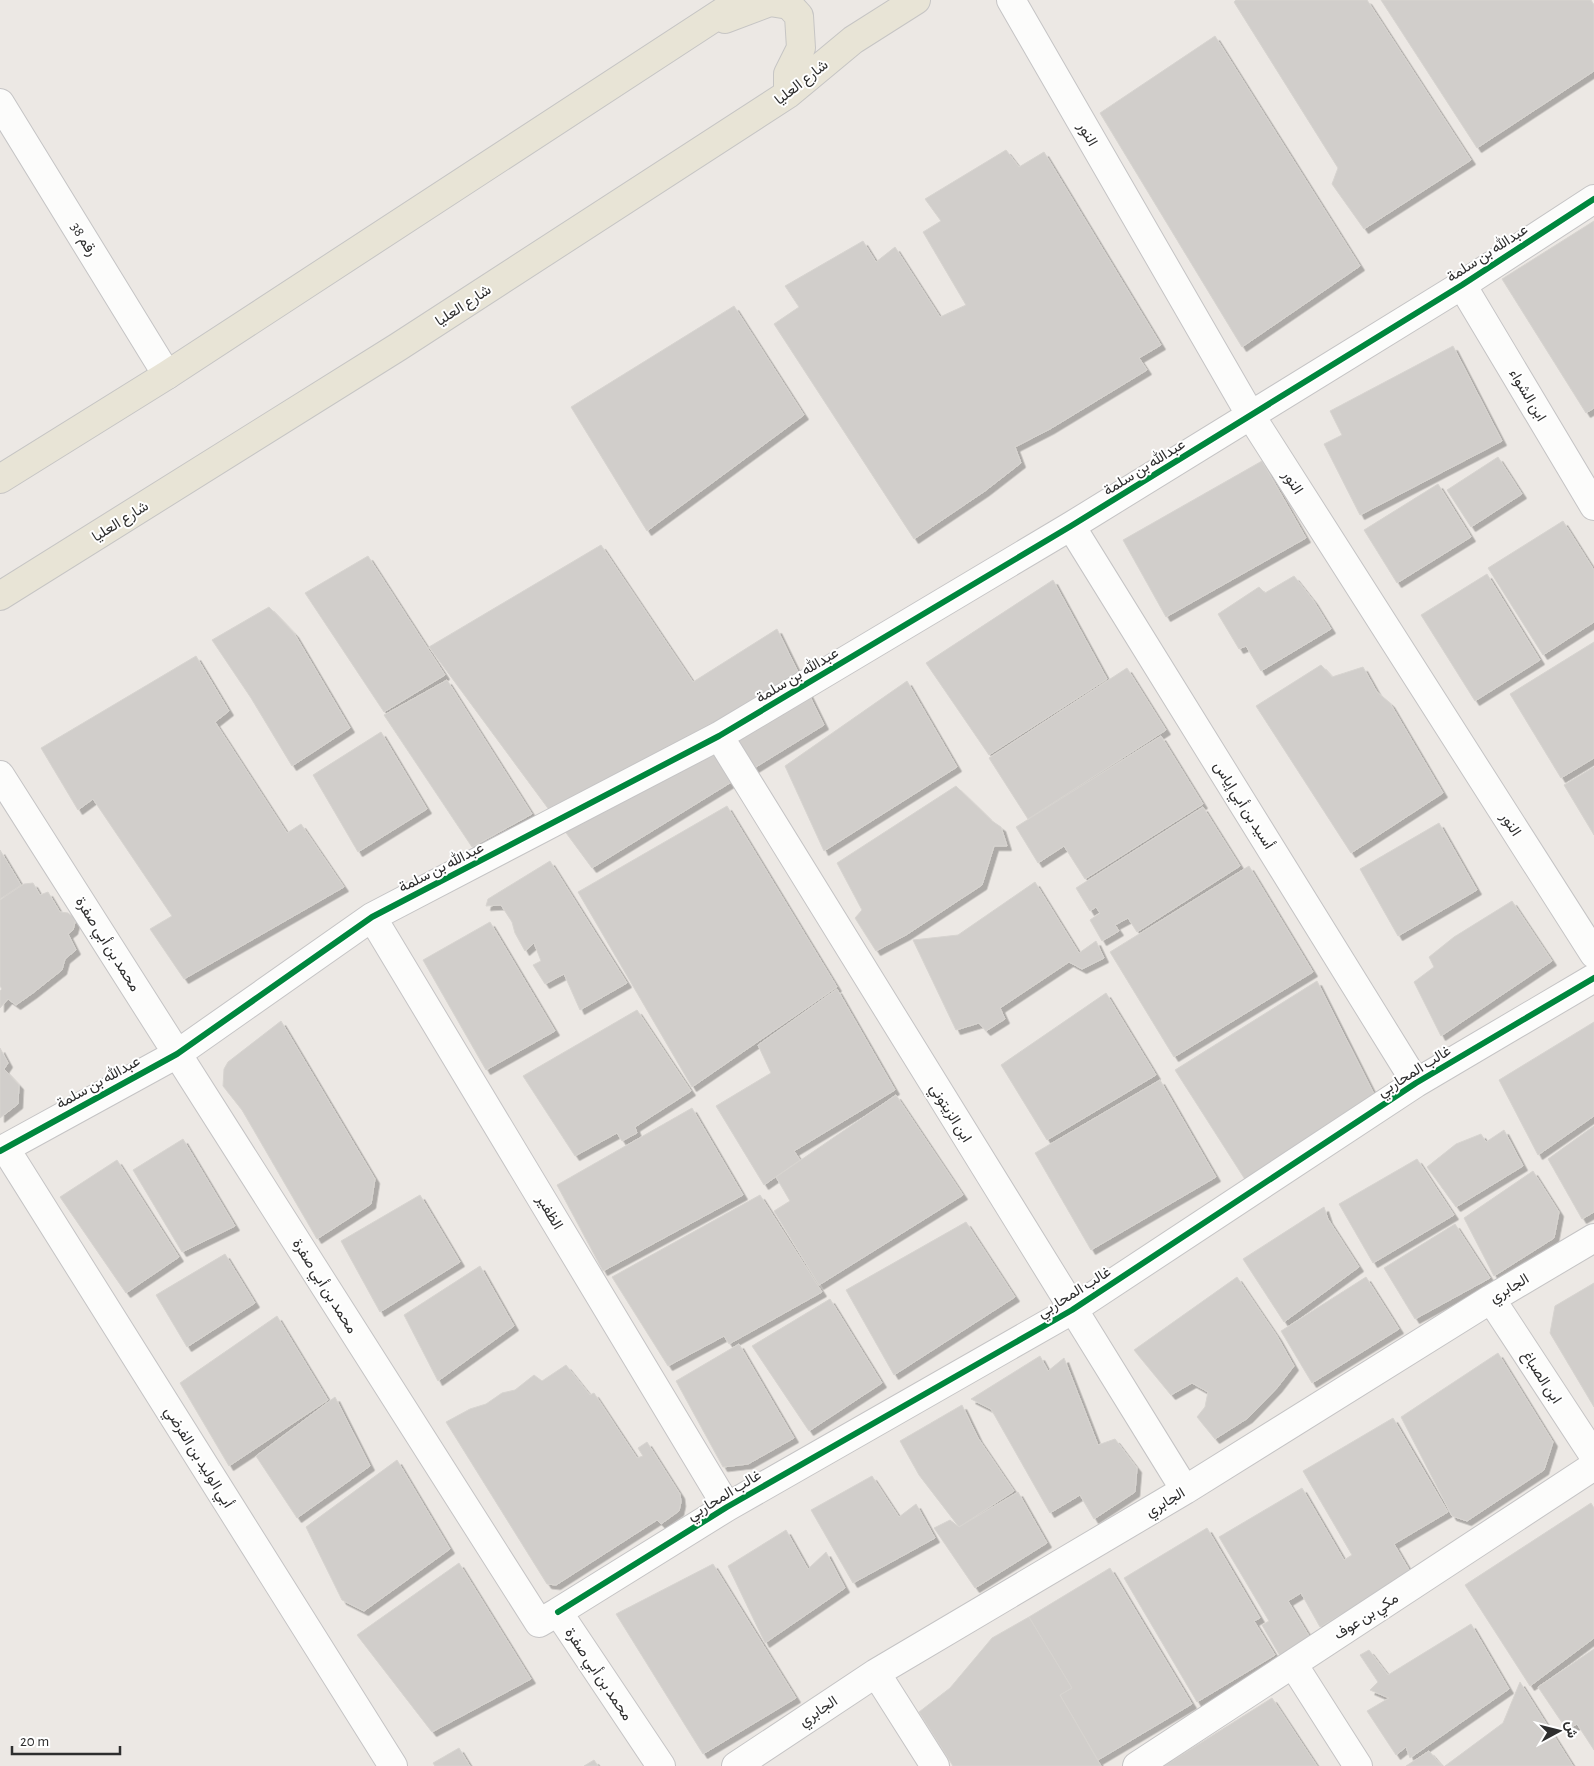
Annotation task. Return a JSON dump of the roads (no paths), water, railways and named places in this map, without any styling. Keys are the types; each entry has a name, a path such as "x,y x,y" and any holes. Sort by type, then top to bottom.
{"main road":[{"path":"0,479 167,375 741,0"},
{"name":"شارع العليا","path":"0,596 398,347 788,94 853,40 916,0"},
{"path":"693,32 770,2 789,5 798,16 801,48 788,74 788,94"}],"street":[{"name":"النور","path":"1011,0 1251,416 1594,954"},
{"name":"رقم 38","path":"0,103 167,375"},
{"name":"عبدالله بن سلمة","path":"2,1149 177,1054 372,917 719,736 1071,526 1462,285 1594,199"},
{"name":"ابن الشواء","path":"1462,285 1594,506"},
{"name":"أسيد بن أبي إياس","path":"1071,526 1416,1083"},
{"name":"ابن الزيتوني","path":"719,736 1185,1490"},
{"name":"محمد بن أبي صفرة","path":"0,775 539,1624 558,1612 661,1766"},
{"name":"الظفير","path":"372,917 727,1507"},
{"name":"غالب المحاربي","path":"558,1612 727,1507 1072,1310 1416,1083 1594,978"},
{"name":"أبي الوليد بن الفرضي","path":"2,1149 393,1766"},
{"name":"الجابري","path":"736,1766 876,1672 1185,1490 1491,1299 1594,1238"},
{"name":"ابن الصباغ","path":"1491,1299 1594,1456"},
{"name":"مكي بن عوف","path":"1137,1766 1594,1466"},
{"path":"1293,1664 1358,1766"},
{"path":"876,1672 935,1766"}]}
